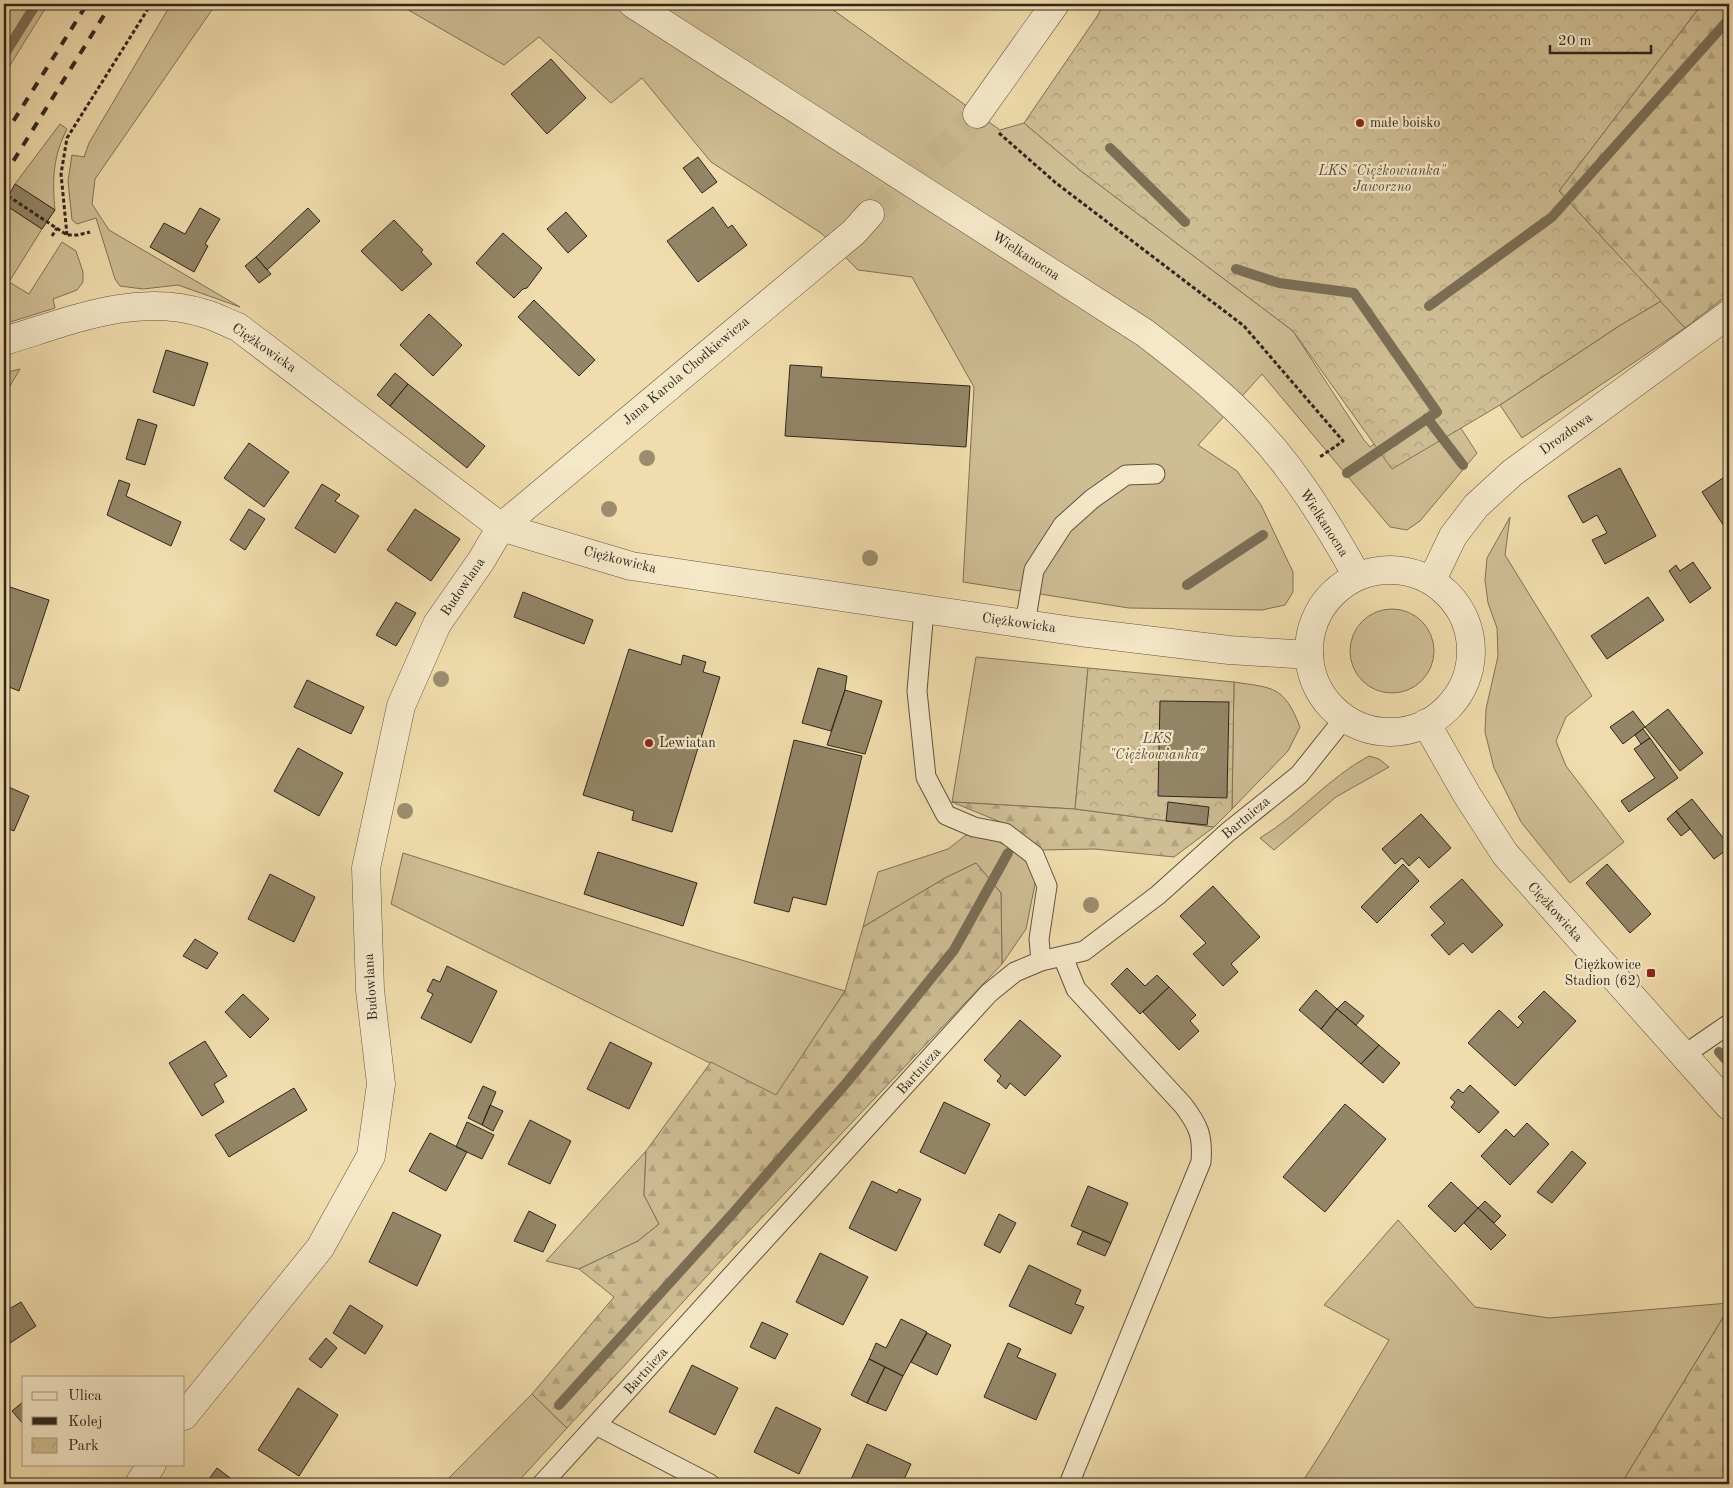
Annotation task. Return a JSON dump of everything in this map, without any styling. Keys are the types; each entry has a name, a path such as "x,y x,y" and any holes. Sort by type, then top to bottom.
{"street":[{"name":"Wielkanocna","path":"632,4 1137,328 1202,377 1246,420 1287,465 1336,538 1357,576"},
{"path":"977,114 1055,4"},
{"name":"Jana Karola Chodkiewicza","path":"501,526 854,232 870,214"},
{"name":"Ciężkowicka","path":"4,341 112,308 177,307 205,313 238,327 501,526 631,566 1025,624 1229,650 1309,655"},
{"name":"Drozdowa","path":"1432,580 1453,536 1476,506 1512,473 1729,314"},
{"name":"Budowlana","path":"185,1415 320,1248 371,1156 380,1084 370,990 366,868 401,706 437,624 481,561 501,526"},
{"path":"1382,569 1408,571 1432,580 1450,595 1463,615 1470,637 1470,660 1464,683 1452,703 1426,724 1405,730 1382,732 1343,720 1329,705 1314,682 1309,655 1310,631 1320,607 1336,588 1357,576 1382,569"},
{"name":"Ciężkowicka","path":"1426,724 1467,795 1505,854 1729,1106"},
{"path":"139,1484 151,1466"}],"lane":[{"path":"1025,624 1034,570 1063,525 1092,499 1126,475 1155,474"},
{"path":"924,610 918,691 926,777 946,815 974,826 1005,833 1034,855 1047,886 1039,939 1041,961"},
{"name":"Bartnicza","path":"542,1484 989,993 1016,972 1041,961 1063,957 1084,950 1158,895 1228,832 1299,775 1343,720"},
{"path":"1063,957 1076,989 1183,1105 1196,1121 1202,1142 1201,1162 1069,1484"},
{"path":"1684,1055 1729,1024"},
{"path":"596,1425 710,1484"}],"path":[{"path":"67,235 61,174 67,138 152,4"},
{"path":"4,96 8,92"},
{"path":"977,114 1056,183 1244,326 1343,441 1320,456"},
{"path":"8,196 67,235 78,236 90,232"},
{"path":"52,236 57,228"}],"green space":[{"path":"4,4 48,4 4,75"},
{"path":"171,4 216,4 95,179 92,204 109,230 240,307 178,285 143,289 120,286 115,279 96,218 77,224 72,220 68,181 72,155 84,157 89,143"},
{"path":"398,4 825,4 1000,130 1024,123 1081,171 1293,331 1370,447 1440,396 1477,453 1420,521 1407,530 1390,527 1262,374 1198,445 1237,471 1261,505 1293,572 1293,592 1285,605 1262,610 1129,608 963,582 974,387 912,277 858,270 821,233 711,162 642,78 611,103 539,37 504,65"},
{"name":"LKS \"Ciężkowianka\" Jaworzno","path":"1103,4 1702,4 1559,191 1661,301 1619,326 1500,405 1392,469 1293,331 1081,171 1024,123 1098,15"},
{"path":"1702,4 1729,4 1729,294 1685,328 1559,191"},
{"path":"60,124 67,129 56,159 55,210 15,184"},
{"path":"4,204 42,229 9,282 29,294 62,242 76,251 83,272 83,282 77,290 53,299 55,308 4,324"},
{"path":"1661,301 1685,328 1522,438 1500,405 1619,326"},
{"path":"20,369 4,396 4,373"},
{"path":"1510,517 1505,555 1592,696 1566,717 1556,741 1566,766 1624,842 1570,883 1521,822 1494,768 1485,732 1486,709 1498,656 1497,628 1488,603 1485,580 1487,558"},
{"path":"1392,609 1408,612 1422,621 1431,635 1434,651 1431,667 1422,681 1408,690 1392,693 1376,690 1362,681 1353,667 1350,651 1353,635 1362,621 1376,612"},
{"path":"976,657 1088,668 1075,809 952,802"},
{"name":"LKS \"Ciężkowianka\"","path":"1088,668 1234,682 1232,809 1214,827 1075,809"},
{"path":"1234,682 1276,691 1289,704 1300,727 1288,751 1232,809"},
{"path":"1369,756 1379,759 1389,767 1336,797 1274,850 1260,838 1288,818 1341,774"},
{"path":"952,802 1075,809 1214,827 1174,857 1095,849 1042,850 1010,826"},
{"path":"966,835 994,839 1022,855 1036,879 1026,929 1002,964 1001,893 976,863 945,878 863,927 878,872 948,849"},
{"path":"403,853 708,950 845,991 776,1096 391,904"},
{"path":"976,863 1001,893 1002,964 717,1265 567,1428 532,1394 614,1297 579,1269 638,1241 659,1224 644,1195 646,1151 711,1062 776,1095 845,991 863,927 945,878"},
{"path":"646,1151 644,1195 659,1224 638,1241 579,1269 546,1261"},
{"path":"1398,1220 1475,1307 1549,1318 1729,1303 1729,1308 1621,1484 1301,1484 1389,1340 1324,1305"},
{"path":"1729,1308 1729,1484 1621,1484"},
{"path":"532,1394 567,1428 516,1484 443,1484"}],"building":[{"path":"551,59 586,98 547,134 511,94"},
{"path":"698,157 717,182 702,193 683,168"},
{"path":"15,184 55,210 42,229 4,204"},
{"path":"713,207 728,228 732,225 747,245 698,282 667,241"},
{"path":"200,208 220,219 205,244 208,246 194,272 150,247 164,223 185,234"},
{"path":"308,208 320,221 267,270 256,257"},
{"path":"566,212 587,236 568,253 547,229"},
{"path":"394,220 423,250 421,252 432,264 402,291 361,251"},
{"path":"503,233 542,268 527,288 523,289 514,298 476,263"},
{"path":"256,257 271,274 259,283 245,266"},
{"path":"534,300 595,360 579,376 518,317"},
{"path":"429,314 462,345 433,376 400,345"},
{"path":"166,350 208,363 194,406 153,392"},
{"path":"790,365 822,367 821,377 970,386 966,447 785,436"},
{"path":"395,373 408,384 390,406 377,395"},
{"path":"408,384 485,446 467,468 390,406"},
{"path":"138,419 157,425 145,465 126,459"},
{"path":"249,443 289,472 264,507 224,478"},
{"path":"1620,468 1656,536 1605,564 1592,540 1607,533 1597,515 1583,523 1568,496"},
{"path":"1729,474 1729,534 1702,492"},
{"path":"119,480 130,484 126,496 181,522 171,546 107,515"},
{"path":"322,484 340,495 335,501 359,516 335,553 295,528"},
{"path":"249,509 265,519 245,550 230,540"},
{"path":"415,509 460,539 431,581 387,550"},
{"path":"1693,562 1711,588 1690,603 1669,571 1676,565 1680,571"},
{"path":"4,585 49,600 19,691 4,685"},
{"path":"523,592 593,620 584,644 514,617"},
{"path":"1648,597 1664,620 1607,659 1591,636"},
{"path":"396,602 416,613 396,646 376,635"},
{"name":"Lewiatan","path":"629,649 681,665 683,655 706,662 703,672 720,677 672,832 632,820 634,811 583,795"},
{"path":"818,668 847,676 845,690 831,731 802,723"},
{"path":"307,680 364,707 351,734 294,707"},
{"path":"845,690 882,701 865,754 827,745"},
{"path":"1160,701 1229,702 1227,798 1158,796"},
{"path":"1668,709 1703,753 1680,771 1645,727"},
{"path":"1633,711 1645,727 1623,744 1610,727"},
{"path":"1643,729 1650,738 1641,744 1635,735"},
{"path":"1650,738 1678,778 1629,812 1621,801 1655,778 1634,749"},
{"path":"794,740 862,756 826,905 793,897 789,912 754,903"},
{"path":"298,748 343,773 319,816 274,791"},
{"path":"4,785 29,796 14,831 4,827"},
{"path":"1692,799 1729,845 1729,848 1714,859 1676,811"},
{"path":"1168,802 1209,807 1207,825 1166,821"},
{"path":"1676,811 1690,829 1681,836 1667,819"},
{"path":"1421,814 1451,848 1429,868 1419,857 1409,866 1402,858 1395,864 1382,849"},
{"path":"598,852 697,883 683,926 584,894"},
{"path":"1403,864 1419,881 1377,923 1361,907"},
{"path":"1607,864 1651,914 1630,933 1586,883"},
{"path":"270,874 315,897 294,942 248,919"},
{"path":"1462,879 1503,925 1472,953 1463,943 1449,955 1431,935 1445,923 1430,907"},
{"path":"1213,886 1260,937 1231,964 1238,972 1223,986 1193,954 1206,943 1180,916"},
{"path":"195,939 218,953 207,969 183,956"},
{"path":"447,966 497,991 471,1043 421,1018 433,994 427,991 433,979 440,982"},
{"path":"1127,968 1145,986 1157,975 1169,987 1140,1014 1111,984"},
{"path":"1169,987 1196,1015 1190,1021 1199,1031 1179,1050 1143,1012"},
{"path":"1316,990 1337,1009 1321,1029 1299,1010"},
{"path":"1544,991 1576,1021 1515,1086 1468,1043 1499,1010 1518,1028 1523,1022 1518,1017"},
{"path":"243,994 269,1019 250,1038 225,1012"},
{"path":"1345,1001 1364,1016 1356,1025 1337,1009"},
{"path":"1337,1009 1379,1045 1361,1064 1321,1029"},
{"path":"1020,1020 1061,1056 1025,1096 1010,1083 1006,1089 997,1081 1001,1076 984,1060"},
{"path":"205,1041 227,1076 214,1084 224,1102 202,1116 169,1063"},
{"path":"610,1042 652,1063 629,1109 587,1089"},
{"path":"1379,1045 1400,1063 1383,1083 1361,1064"},
{"path":"1470,1085 1499,1112 1479,1133 1451,1107 1455,1102 1450,1098 1458,1089 1463,1093"},
{"path":"483,1086 496,1092 482,1125 468,1118"},
{"path":"294,1088 307,1110 229,1157 215,1135"},
{"path":"944,1102 990,1124 965,1174 920,1152"},
{"path":"1345,1104 1386,1139 1325,1212 1283,1177"},
{"path":"490,1105 503,1111 493,1131 482,1125"},
{"path":"530,1120 571,1141 550,1184 508,1164"},
{"path":"467,1122 494,1135 482,1159 456,1147"},
{"path":"1527,1123 1549,1144 1510,1185 1481,1156 1506,1129 1514,1137"},
{"path":"430,1133 467,1152 446,1191 409,1171"},
{"path":"1572,1151 1586,1163 1552,1203 1537,1192"},
{"path":"872,1181 897,1193 899,1189 921,1199 896,1251 849,1228"},
{"path":"1451,1182 1478,1208 1455,1232 1428,1206"},
{"path":"1088,1186 1128,1203 1111,1243 1071,1226"},
{"path":"1485,1201 1501,1216 1494,1223 1478,1208"},
{"path":"1478,1208 1506,1235 1491,1250 1464,1223"},
{"path":"529,1211 556,1225 543,1252 514,1241"},
{"path":"393,1212 441,1235 417,1286 369,1262"},
{"path":"999,1214 1016,1223 1000,1253 984,1245"},
{"path":"1083,1231 1111,1243 1105,1256 1077,1244"},
{"path":"820,1253 868,1277 843,1325 796,1302"},
{"path":"1029,1265 1081,1290 1075,1304 1084,1307 1071,1334 1009,1306"},
{"path":"21,1302 36,1326 4,1347 4,1312"},
{"path":"350,1305 383,1326 365,1354 333,1333"},
{"path":"901,1319 927,1332 903,1376 869,1359 876,1343 886,1348"},
{"path":"762,1322 788,1334 775,1359 750,1347"},
{"path":"927,1333 951,1345 937,1375 911,1362"},
{"path":"326,1338 337,1348 321,1368 309,1359"},
{"path":"1008,1343 1021,1349 1017,1357 1056,1374 1036,1420 984,1397"},
{"path":"869,1359 885,1367 867,1403 851,1395"},
{"path":"692,1365 738,1388 715,1435 669,1412"},
{"path":"885,1367 903,1376 886,1411 867,1403"},
{"path":"298,1388 338,1415 299,1476 258,1450"},
{"path":"22,1403 22,1423 12,1411"},
{"path":"776,1407 821,1429 799,1474 754,1452"},
{"path":"867,1444 911,1464 902,1484 849,1484"},
{"path":"217,1468 238,1484 205,1484"}],"waterway":[{"path":"4,55 36,4"},
{"path":"1429,306 1552,217 1729,19"},
{"path":"1110,148 1185,222"},
{"path":"1236,269 1279,283 1354,293 1437,412 1347,473"},
{"path":"1427,418 1463,465"},
{"path":"1187,585 1263,535"},
{"path":"559,1405 733,1213 848,1081 954,950 1008,853"},
{"path":"1719,1052 1729,1063"}],"tunnel":[{"path":"870,214 954,140 977,114"}],"railway":[{"path":"4,136 87,4"},
{"path":"4,176 111,4"}],"place":[{"name":"małe boisko","path":"1360,123"},
{"name":"Lewiatan","path":"649,743"},
{"name":"Ciężkowice Stadion (62)","path":"1651,973"}]}
